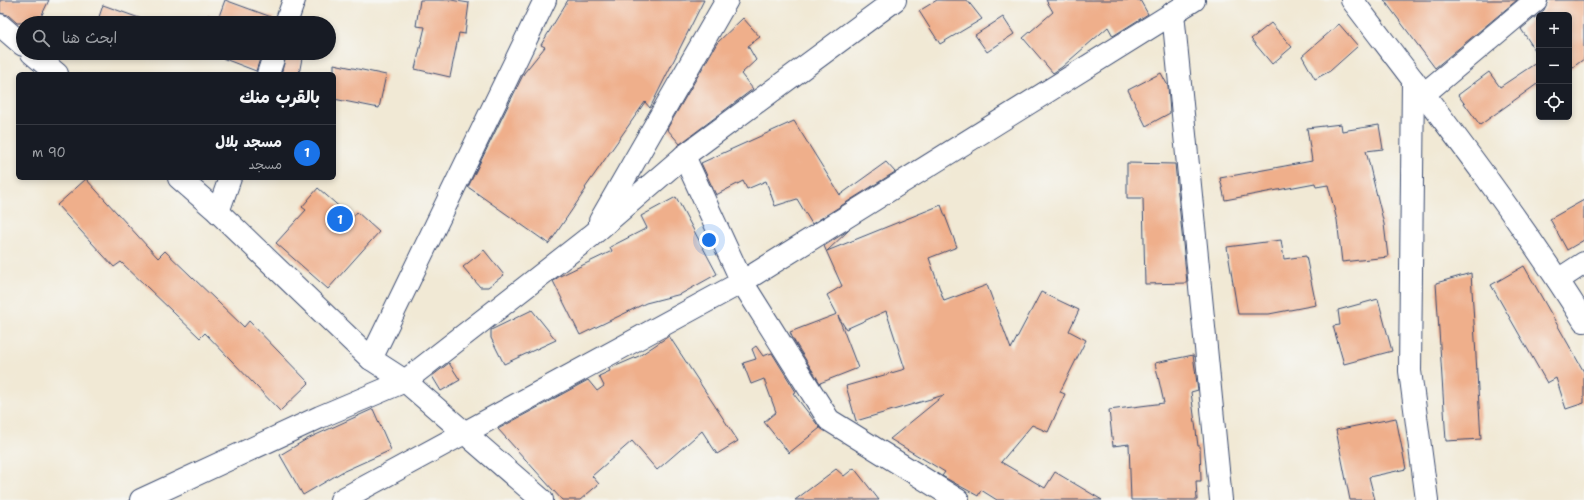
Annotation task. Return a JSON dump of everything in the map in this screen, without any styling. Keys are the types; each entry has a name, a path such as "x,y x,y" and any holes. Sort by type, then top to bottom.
{"street":[{"path":"288,16 294,0"},
{"path":"591,236 727,0"},
{"path":"141,500 320,417 405,381 591,236 684,156 895,0"},
{"path":"341,500 742,282 1194,0"},
{"path":"1352,0 1419,87 1558,280 1584,321"},
{"path":"1419,87 1536,0"},
{"path":"371,359 540,1"},
{"path":"1173,13 1221,500"},
{"path":"0,25 16,39"},
{"path":"40,60 55,72"},
{"path":"269,72 273,60"},
{"path":"1419,87 1410,371 1427,500"},
{"path":"684,156 742,282 828,420 958,500"},
{"path":"181,180 218,212 371,359 405,381 542,500"},
{"path":"218,212 229,180"},
{"path":"1558,280 1584,263"}],"building":[{"path":"0,0 49,0 41,16 16,16 16,22 8,15 0,13"},
{"path":"225,0 269,16 219,16"},
{"path":"420,0 451,0 469,3 465,34 459,33 450,77 415,69 425,27 416,26"},
{"path":"568,0 704,0 650,108 645,102 585,188 586,189 549,244 468,187 524,73 545,47 541,45"},
{"path":"937,0 967,0 982,19 940,44 919,11"},
{"path":"1046,0 1140,0 1148,14 1113,36 1108,27 1053,73 1023,38 1053,12"},
{"path":"1384,0 1517,0 1435,68"},
{"path":"1548,0 1584,0 1584,59 1572,68 1572,12 1542,12"},
{"path":"103,5 134,16 99,16"},
{"path":"1003,17 1014,34 987,52 975,35"},
{"path":"1536,17 1536,52 1521,29"},
{"path":"743,18 760,37 748,46 756,60 741,74 753,89 680,144 667,129 717,43"},
{"path":"1271,23 1292,47 1272,64 1251,39"},
{"path":"1339,24 1358,46 1330,71 1315,79 1302,56"},
{"path":"227,60 260,60 256,71"},
{"path":"285,60 302,60 299,72 282,72"},
{"path":"1536,63 1536,85 1480,125 1458,95 1489,72 1500,87"},
{"path":"334,64 386,75 379,108 336,99 336,72 334,72"},
{"path":"1161,73 1168,86 1170,113 1146,126 1128,90"},
{"path":"794,121 840,195 886,162 895,172 812,224 797,199 775,206 766,181 747,189 743,181 716,195 701,163"},
{"path":"1341,124 1342,131 1379,125 1383,149 1366,151 1384,224 1388,257 1342,262 1337,220 1328,185 1316,187 1315,183 1225,200 1220,178 1312,161 1307,128"},
{"path":"1127,163 1175,164 1187,283 1145,284 1143,198 1127,198"},
{"path":"85,180 87,180 158,258 165,251 244,327 249,321 309,383 280,411 205,333 200,338 121,262 114,267 57,205"},
{"path":"318,188 352,218 357,212 379,232 328,289 276,243 306,210 302,207"},
{"path":"676,197 717,274 681,294 646,303 580,335 553,281 560,276 612,251 610,247 647,228 641,216"},
{"path":"1584,200 1584,240 1567,250 1550,219"},
{"path":"941,205 957,247 929,258 944,301 987,285 1011,349 1041,292 1079,310 1069,331 1086,340 1060,392 1065,394 1048,432 1032,425 1001,462 1045,488 1055,472 1102,500 997,500 981,490 978,496 942,476 945,472 890,439 944,395 856,421 846,386 905,369 886,311 846,329 838,316 858,368 820,383 793,339 790,332 837,314 827,295 842,286 824,246 849,230 827,251"},
{"path":"1281,240 1284,259 1306,256 1316,305 1269,314 1238,314 1227,247"},
{"path":"484,250 504,275 488,287 480,287 463,267"},
{"path":"1524,266 1584,372 1584,403 1566,409 1556,378 1547,383 1491,285"},
{"path":"1471,273 1481,439 1446,441 1436,283"},
{"path":"1378,299 1392,351 1344,364 1333,326 1340,325 1338,310"},
{"path":"532,310 556,340 504,364 491,338 491,330"},
{"path":"669,336 738,441 717,454 702,431 657,470 632,441 592,476 599,484 580,500 562,500 498,429 588,380 597,391 604,386 599,376 610,371 609,369 639,356"},
{"path":"756,346 763,356 772,353 796,392 793,393 820,428 789,453 764,422 776,412 764,379 751,384 743,363 756,359 752,349"},
{"path":"1193,355 1198,390 1191,392 1198,446 1200,446 1201,481 1196,481 1197,500 1131,500 1129,444 1113,446 1109,410 1164,403 1155,363"},
{"path":"449,363 460,380 441,391 432,376"},
{"path":"373,409 391,450 342,472 303,495 280,455 307,439"},
{"path":"1396,418 1406,469 1369,477 1375,500 1350,500 1336,430"},
{"path":"854,468 879,500 795,500 836,469 844,476"}],"place":[{"name":"مسجد بلال","path":"340,219"}]}
